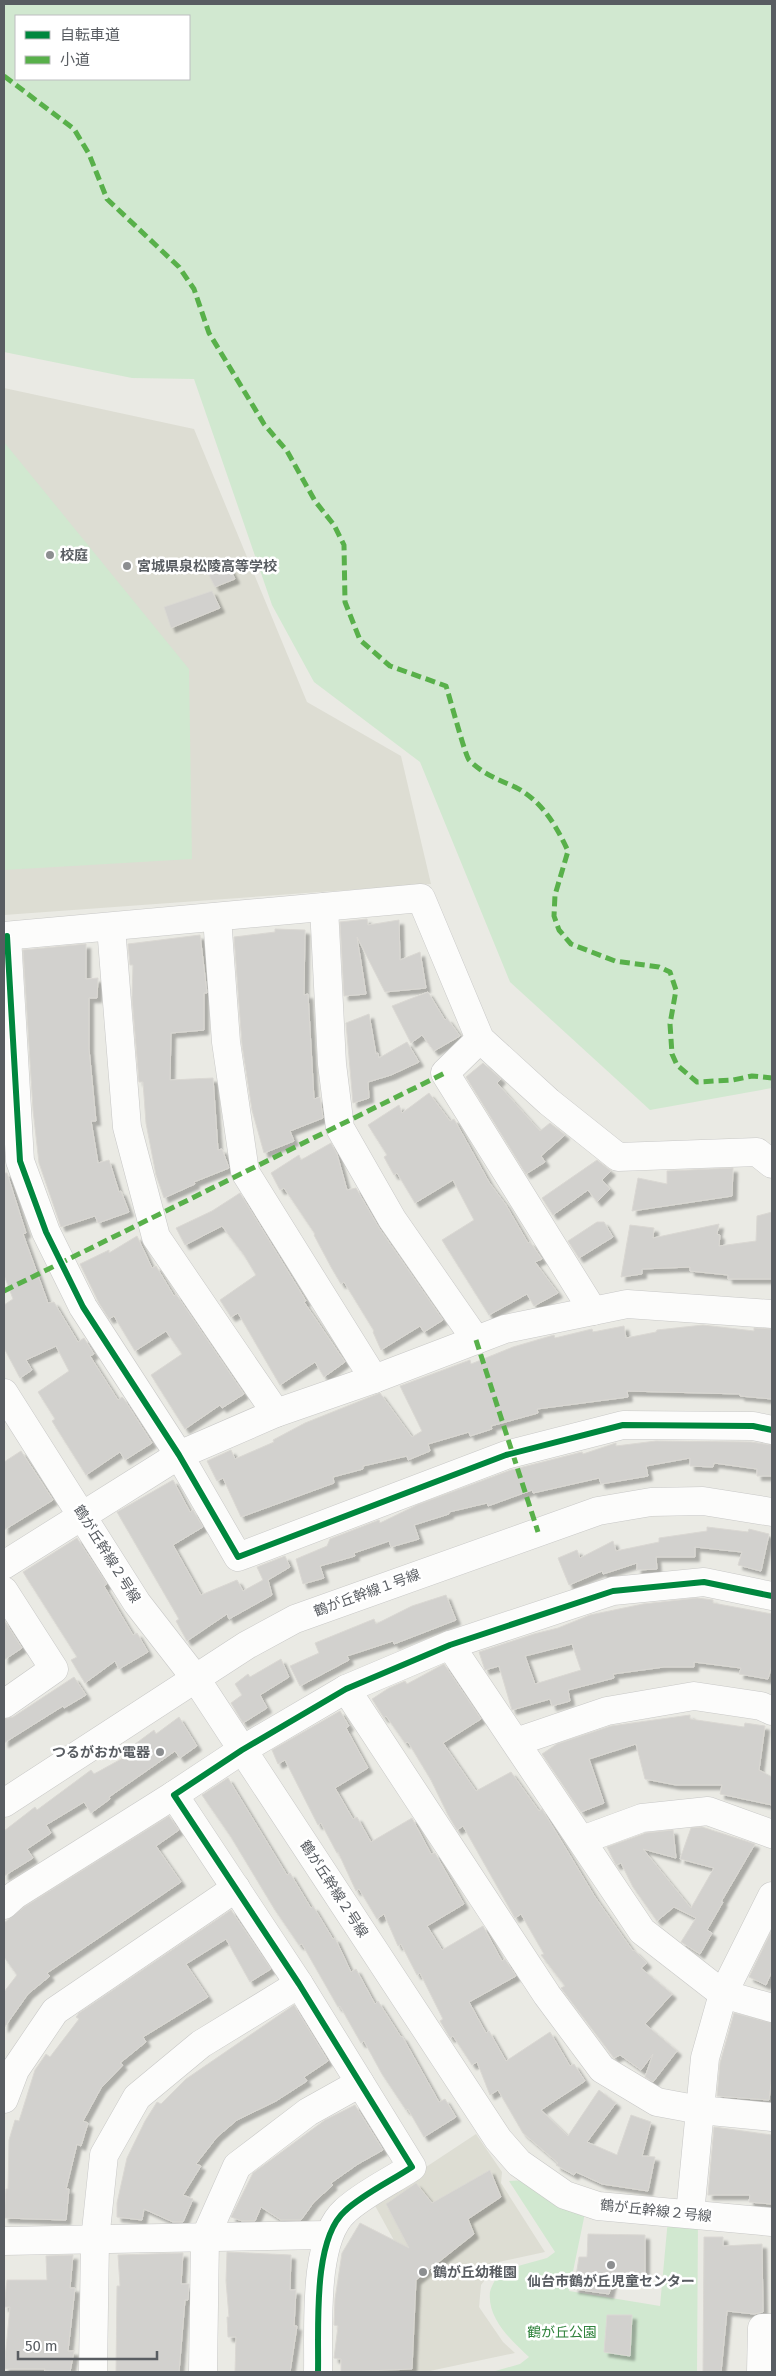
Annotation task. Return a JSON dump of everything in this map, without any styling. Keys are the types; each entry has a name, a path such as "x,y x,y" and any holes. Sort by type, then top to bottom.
{"street":[{"path":"772,1164 757,1152 618,1157 549,1102 480,1039 421,898 5,936 20,1161 46,1232 83,1307 179,1455 238,1556 506,1455 623,1425 753,1426 772,1430"},
{"path":"324,907 332,1064 340,1128 392,1219 476,1340"},
{"path":"216,917 226,1042 245,1172 374,1379"},
{"path":"111,927 127,1126 156,1237 276,1413"},
{"path":"480,1039 445,1073 593,1311"},
{"path":"4,1566 179,1455 276,1413 374,1379 505,1329 627,1304 772,1314"},
{"name":"鶴が丘幹線２号線","path":"4,1393 83,1515 136,1603 196,1679 498,2139 519,2163 565,2195 598,2206 772,2222"},
{"name":"鶴が丘幹線１号線","path":"4,1803 247,1645 295,1619 598,1511 651,1502 703,1502 772,1512"},
{"path":"4,1905 14,1895 242,1750 346,1689 450,1645 613,1591 704,1582 772,1596"},
{"path":"4,1591 54,1669 4,1704"},
{"path":"450,1645 642,1931 723,1994 772,2008"},
{"path":"346,1689 547,1995 602,2069 657,2102 700,2110 772,2117"},
{"path":"516,1742 607,1711 694,1696 761,1706 772,1711"},
{"path":"174,1795 299,1984 412,2167 344,2211 328,2235 322,2263 318,2372"},
{"path":"582,1840 642,1818 708,1811 772,1834"},
{"path":"4,2099 15,2070 55,2012 236,1888"},
{"path":"690,2214 705,2058 723,1994 772,1896"},
{"path":"93,2372 95,2240 104,2155 136,2097 201,2044 299,1984"},
{"path":"203,2372 205,2238 236,2166 308,2112 360,2083"},
{"path":"4,2241 328,2235"},
{"path":"761,2372 762,2328 772,2328"}],"shaded area":[{"name":"宮城県泉松陵高等学校","path":"4,388 194,429 307,702 401,756 431,884 4,915"},
{"path":"476,2134 502,2172 501,2183 545,2252 499,2262 481,2285 479,2307 503,2342 515,2353 425,2372 377,2372 376,2268 396,2244 373,2202"}],"green space":[{"path":"4,4 772,4 772,1088 650,1110 510,982 420,762 314,682 272,605 194,379 132,378 4,352"},
{"name":"校庭","path":"4,442 189,669 192,859 4,870"},
{"name":"鶴が丘公園","path":"526,2180 585,2213 569,2291 660,2306 668,2219 698,2220 697,2372 492,2372 520,2364 529,2357 508,2337 492,2311 490,2292 494,2282 500,2271 547,2258 555,2252 509,2181"}],"building":[{"path":"225,558 235,579 215,587 206,569"},
{"path":"212,591 220,608 171,628 164,607"},
{"path":"367,919 368,925 399,920 400,960 420,952 426,988 385,992 357,937 366,994 344,996 340,922"},
{"path":"275,929 305,930 304,995 308,994 314,1099 320,1097 323,1118 290,1131 294,1141 264,1153 252,1110 242,1045 234,937 275,932"},
{"path":"200,935 207,993 204,993 204,1030 171,1033 170,1080 213,1078 218,1150 222,1149 229,1168 194,1182 195,1184 164,1198 156,1175 146,1123 143,1082 139,1082 132,998 133,965 130,965 128,944"},
{"path":"86,944 86,979 98,978 97,998 89,998 89,1049 96,1121 91,1121 98,1163 109,1160 119,1192 121,1191 129,1212 98,1223 95,1216 61,1227 39,1163 33,1110 23,950"},
{"path":"428,992 445,1020 447,1018 460,1036 434,1051 422,1035 411,1043 392,1006"},
{"path":"369,1014 376,1054 378,1053 379,1058 407,1042 419,1062 391,1075 368,1082 369,1098 353,1103 346,1023"},
{"path":"483,1063 501,1079 497,1083 540,1131 550,1123 565,1135 541,1156 545,1162 526,1174 466,1077"},
{"path":"429,1093 450,1121 454,1119 489,1182 506,1205 528,1243 530,1242 542,1259 535,1262 558,1293 534,1306 527,1294 489,1315 442,1240 474,1220 453,1180 415,1203 397,1173 394,1175 384,1157 387,1155 368,1125 399,1105 402,1113"},
{"path":"331,1143 337,1154 347,1190 356,1188 379,1228 443,1320 424,1332 420,1326 381,1350 374,1331 344,1282 341,1284 315,1234 284,1188 280,1190 271,1173 299,1155 301,1160"},
{"path":"597,1160 611,1171 602,1180 610,1189 597,1202 588,1190 553,1215 542,1198"},
{"path":"733,1168 732,1196 632,1211 638,1178 667,1184 667,1171"},
{"path":"4,1173 7,1173 26,1233 23,1234 48,1303 54,1302 78,1342 84,1338 94,1354 90,1356 118,1400 122,1397 124,1399 152,1443 125,1460 120,1452 86,1475 52,1421 55,1419 38,1392 69,1371 56,1346 26,1360 32,1370 20,1378 4,1348 4,1305 13,1299 4,1275"},
{"path":"240,1193 306,1301 304,1302 345,1362 324,1377 315,1362 280,1385 238,1313 231,1317 220,1300 256,1275 244,1255 222,1226 185,1245 176,1228 212,1211"},
{"path":"772,1212 772,1279 728,1279 728,1275 690,1271 690,1267 642,1269 642,1274 621,1277 630,1225 654,1228 653,1238 719,1224 717,1234 720,1235 719,1246 756,1241 757,1216"},
{"path":"597,1222 604,1222 613,1237 579,1258 568,1241"},
{"path":"137,1236 152,1268 156,1266 174,1296 176,1294 244,1394 222,1408 220,1405 185,1429 151,1375 182,1354 166,1331 135,1351 114,1316 109,1319 80,1264 109,1250 109,1253"},
{"path":"703,1325 754,1331 754,1328 772,1329 772,1399 740,1396 740,1394 627,1391 628,1397 537,1409 538,1413 491,1426 492,1429 470,1436 469,1432 428,1444 430,1451 408,1460 407,1456 363,1466 363,1469 333,1477 334,1483 241,1517 223,1478 217,1481 207,1461 231,1450 235,1459 274,1442 273,1440 305,1423 380,1393 412,1437 422,1431 400,1386 470,1360 471,1364 513,1347 554,1335 555,1338 592,1329 593,1332 624,1326 626,1338 656,1332 657,1330"},
{"path":"656,1441 751,1442 772,1445 772,1476 757,1476 757,1469 714,1463 713,1467 690,1466 690,1458 646,1466 648,1476 601,1484 599,1478 533,1493 532,1490 488,1506 487,1503 449,1512 449,1514 414,1525 419,1539 391,1547 389,1541 354,1553 355,1556 320,1566 324,1578 303,1584 296,1559 327,1546 330,1539 379,1520 380,1523 417,1505 511,1470 582,1452 583,1454 616,1443 616,1446"},
{"path":"21,1451 53,1500 4,1530 4,1462"},
{"path":"173,1480 190,1512 193,1510 203,1527 173,1545 201,1595 237,1580 243,1591 263,1580 257,1567 285,1556 290,1567 268,1580 272,1595 229,1619 227,1614 187,1641 176,1621 179,1619 117,1512"},
{"path":"707,1527 748,1532 749,1529 769,1534 761,1571 738,1565 742,1552 695,1547 695,1557 656,1557 657,1569 637,1570 637,1563 603,1574 602,1571 569,1585 558,1558 577,1550 580,1558 613,1541 616,1551 659,1542 659,1538 707,1531"},
{"path":"77,1538 107,1584 104,1586 133,1635 137,1633 148,1652 119,1669 115,1661 85,1683 71,1660 77,1657 23,1572"},
{"path":"446,1595 456,1620 394,1644 393,1641 347,1656 349,1660 300,1686 290,1666 319,1653 315,1643 374,1619 376,1624 412,1606"},
{"path":"697,1598 713,1600 713,1603 772,1614 772,1665 768,1679 739,1674 741,1668 694,1662 694,1667 664,1667 613,1674 614,1678 568,1690 570,1701 552,1706 550,1699 512,1710 499,1666 485,1670 479,1652 558,1628 590,1615 643,1604","holes":["572,1644 581,1670 535,1684 525,1656"]},
{"path":"4,1620 22,1648 4,1660"},
{"path":"281,1659 289,1677 260,1695 267,1708 243,1723 231,1703 242,1695 235,1684 248,1674 250,1677"},
{"path":"444,1664 481,1719 443,1743 476,1791 511,1772 539,1811 542,1809 595,1897 633,1951 647,1963 641,1968 672,1994 645,2024 677,2051 653,2082 645,2077 653,2054 641,2070 620,2055 614,2058 561,1988 565,1986 541,1955 544,1954 521,1914 515,1918 463,1826 457,1830 431,1780 408,1742 405,1743 386,1716 384,1718 372,1699 389,1688 405,1681 407,1684"},
{"path":"74,1677 86,1695 64,1708 63,1706 4,1743 4,1719 13,1717"},
{"path":"340,1711 349,1726 346,1728 368,1768 335,1788 353,1819 357,1817 371,1842 412,1818 431,1854 435,1853 464,1904 427,1926 442,1950 483,1926 502,1961 505,1959 516,1976 469,2002 486,2033 489,2031 506,2061 550,2032 570,2066 574,2064 585,2081 541,2110 568,2136 599,2090 616,2103 587,2142 617,2155 631,2115 651,2122 642,2156 655,2157 648,2191 602,2184 576,2172 574,2175 556,2165 558,2163 523,2133 498,2090 490,2095 477,2062 472,2065 453,2036 450,2038 440,2021 443,2019 420,1973 417,1975 401,1944 398,1946 384,1914 377,1919 359,1889 356,1891 338,1852 321,1823 318,1825 285,1760 278,1764 272,1750"},
{"path":"690,1715 690,1719 744,1727 745,1723 765,1726 759,1770 772,1777 772,1805 720,1794 722,1785 676,1785 645,1779 636,1744 589,1759 604,1803 581,1812 542,1754 557,1744 611,1726"},
{"path":"179,1717 197,1746 180,1758 175,1751 109,1797 110,1799 91,1813 84,1802 46,1825 51,1833 27,1849 33,1858 4,1876 4,1831 35,1807 37,1810 91,1770 94,1774 134,1752 131,1747 154,1730 156,1734"},
{"path":"228,1778 287,1875 290,1873 311,1908 313,1906 333,1939 335,1938 351,1972 356,1969 375,2004 378,2001 402,2036 439,2102 445,2099 456,2117 424,2137 408,2109 406,2110 382,2074 364,2041 361,2043 340,2006 338,2007 302,1944 299,1945 275,1910 231,1837 202,1795"},
{"path":"169,1816 179,1830 156,1846 181,1882 47,1973 50,1976 28,1994 4,2028 4,1992 17,1975 4,1957 4,1923 24,1907"},
{"path":"702,1827 755,1844 707,1930 712,1933 700,1954 681,1942 696,1918 674,1907 657,1921 633,1887 621,1863 616,1865 607,1847 646,1833 673,1830 676,1858 643,1849 691,1908 714,1868 680,1859 691,1828"},
{"path":"231,1910 271,1969 250,1982 226,1939 186,1964 208,1997 143,2037 146,2042 120,2063 123,2065 101,2088 83,2121 88,2123 81,2146 77,2144 66,2189 69,2189 66,2220 4,2218 6,2189 8,2189 9,2140 15,2120 19,2121 35,2070 46,2054 50,2057 79,2019 76,2017 79,2013"},
{"path":"772,1930 772,1971 766,1985 749,1977"},
{"path":"294,2005 328,2061 304,2077 307,2081 276,2101 237,2120 217,2137 196,2164 201,2166 183,2195 193,2199 183,2222 173,2222 144,2209 142,2220 117,2217 117,2203 127,2158 145,2121 157,2102 161,2104 186,2079"},
{"path":"734,2013 772,2023 772,2075 769,2100 717,2096 720,2063"},
{"path":"355,2105 383,2150 358,2164 331,2183 333,2185 314,2202 301,2220 281,2220 261,2207 255,2221 242,2221 231,2217 253,2173 325,2120"},
{"path":"714,2127 772,2135 771,2204 749,2202 750,2195 708,2195"},
{"path":"490,2170 501,2197 468,2219 474,2234 416,2280 412,2369 341,2372 341,2359 334,2358 338,2326 334,2325 335,2299 342,2253 360,2223 409,2248 386,2204 416,2183 432,2203"},
{"name":"仙台市鶴が丘児童センター","path":"588,2234 645,2235 645,2273 613,2278 609,2294 574,2289 579,2257 587,2257"},
{"path":"704,2237 723,2237 723,2246 762,2244 763,2312 754,2314 727,2311 721,2372 703,2372"},
{"path":"227,2252 291,2255 290,2290 296,2290 294,2326 297,2326 290,2372 235,2372 236,2337 228,2337"},
{"path":"183,2253 181,2284 189,2284 188,2300 185,2300 179,2372 116,2372 117,2286 120,2286 118,2255"},
{"path":"73,2255 70,2288 75,2288 68,2351 74,2351 70,2372 44,2372 45,2369 4,2369 10,2307 4,2307 7,2280 47,2280 46,2256"},
{"path":"607,2315 632,2315 630,2356 604,2352"}],"marked path":[{"path":"4,76 74,129 89,154 107,199 179,267 194,289 209,333 264,424 287,451 315,501 334,525 344,545 345,602 360,640 390,666 446,686 469,760 485,773 524,792 540,806 553,823 568,851 555,895 554,916 559,930 571,944 615,961 659,967 670,972 676,990 670,1024 672,1054 677,1065 697,1082 733,1080 752,1076 772,1078"},
{"path":"4,1291 445,1073"},
{"path":"476,1340 538,1532"}],"cycle path":[{"path":"7,936 20,1161 46,1232 83,1307 179,1455 238,1557 506,1455 623,1425 753,1426 772,1430"},
{"path":"318,2372 319,2287 327,2242 334,2225 345,2211 360,2199 412,2167 299,1984 174,1795 242,1750 346,1689 450,1645 613,1591 704,1582 772,1596"}],"place":[{"name":"校庭","path":"50,555"},
{"name":"宮城県泉松陵高等学校","path":"127,566"},
{"name":"つるがおか電器","path":"160,1752"},
{"name":"仙台市鶴が丘児童センター","path":"611,2265"},
{"name":"鶴が丘幼稚園","path":"423,2272"}]}
